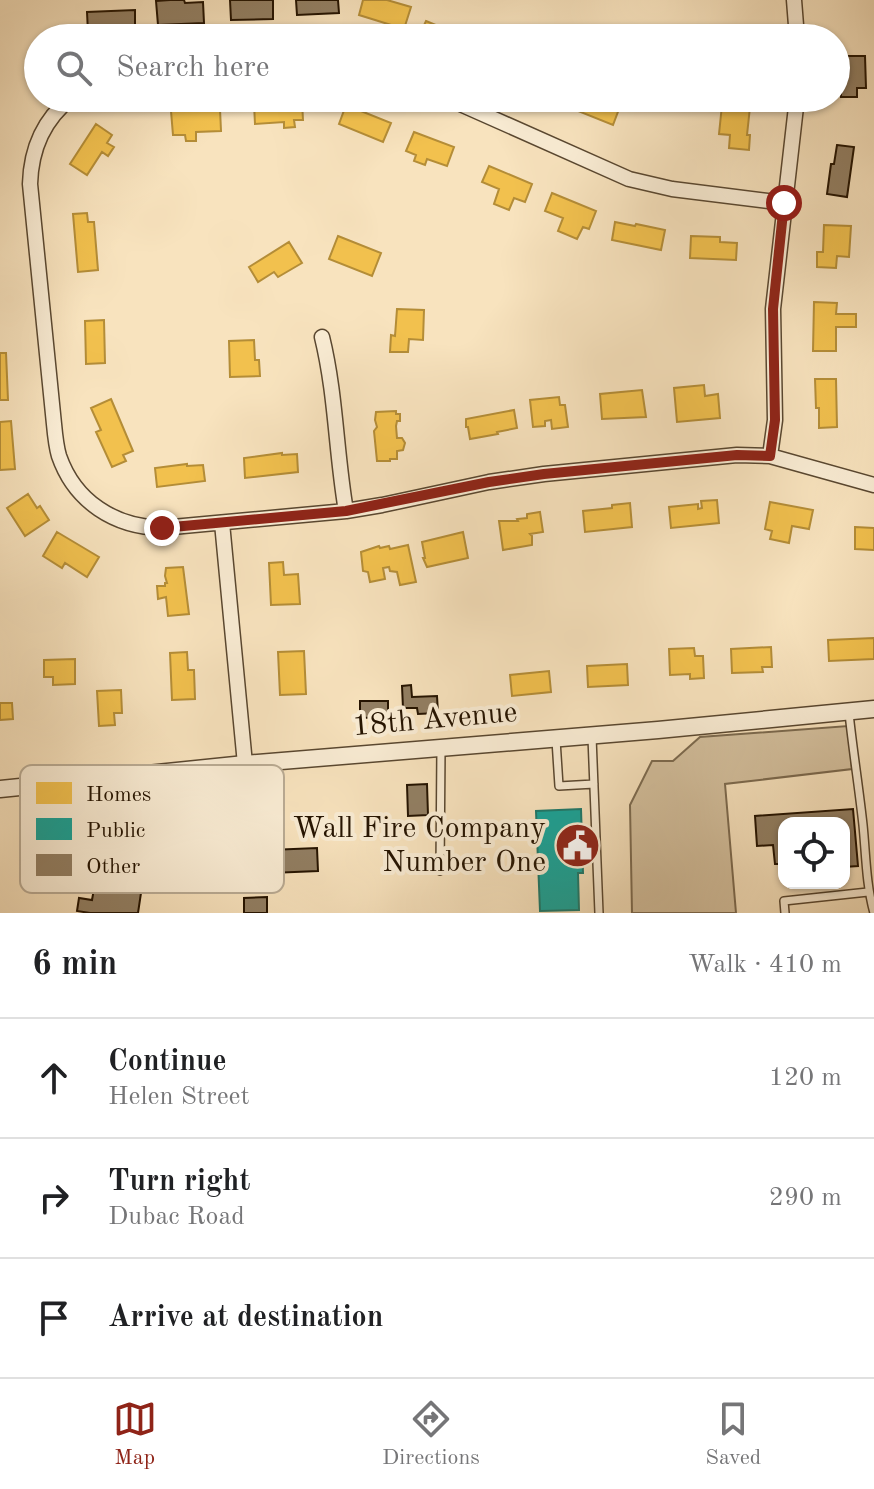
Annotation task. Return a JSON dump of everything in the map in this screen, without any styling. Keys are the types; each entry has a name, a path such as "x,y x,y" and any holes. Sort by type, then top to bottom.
{"street":[{"path":"794,0 796,24"},
{"path":"56,112 35,147 30,167 54,424 59,455 67,474 83,497 122,522 162,528 346,511 544,474 737,455 770,456 874,485"},
{"path":"478,112 629,179 672,189 784,203"},
{"path":"770,456 775,420 773,309 795,112"},
{"path":"322,337 334,405 346,511"},
{"path":"222,523 245,764"},
{"name":"18th Avenue","path":"235,765 874,709"},
{"name":"18th Avenue","path":"0,789 20,787"}],"lane":[{"path":"849,712 868,892 874,913"},
{"path":"592,735 599,913"},
{"path":"556,738 559,786 594,784"},
{"path":"440,871 441,748"},
{"path":"785,913 784,901 868,892"}],"shaded area":[{"path":"848,726 852,769 725,784 736,913 632,913 630,805 652,761 673,761 700,737"}],"building: Homes":[{"path":"363,0 387,0 411,7 406,24 388,24 359,15"},
{"path":"171,112 220,112 221,131 196,132 196,141 186,141 185,135 173,135"},
{"path":"254,112 303,112 303,120 294,120 295,127 284,128 284,122 255,124"},
{"path":"343,112 364,112 391,123 383,142 339,124"},
{"path":"580,112 618,112 613,125"},
{"path":"721,112 749,112 749,150 729,148 730,135 719,134"},
{"path":"96,124 112,135 107,143 114,147 108,156 102,152 87,175 70,164"},
{"path":"414,132 454,147 447,166 427,159 425,165 414,161 416,155 406,151"},
{"path":"489,166 532,184 525,202 514,198 509,210 494,204 499,189 482,182"},
{"path":"552,193 596,211 589,229 583,227 577,239 558,231 563,218 545,211"},
{"path":"87,213 88,222 94,222 98,270 78,272 73,214"},
{"path":"615,222 665,230 661,250 612,240"},
{"path":"824,225 851,226 849,257 837,256 836,268 817,267 817,252 823,252"},
{"path":"338,236 381,253 372,276 329,259"},
{"path":"691,236 720,237 720,242 737,243 736,260 690,258"},
{"path":"289,242 302,263 278,277 274,272 258,282 249,267"},
{"path":"814,302 837,303 836,314 856,314 856,327 836,327 836,351 813,351"},
{"path":"397,309 424,310 423,340 409,339 408,352 390,352"},
{"path":"104,320 105,363 86,364 85,321"},
{"path":"254,340 260,376 230,377 229,341"},
{"path":"0,353 6,353 8,400 0,400"},
{"path":"815,379 836,379 837,427 819,428"},
{"path":"704,385 705,396 718,394 720,418 677,422 674,388"},
{"path":"642,390 646,417 602,419 600,394"},
{"path":"559,397 560,405 565,405 568,427 552,429 551,420 545,421 545,426 533,427 530,400"},
{"path":"111,399 133,451 123,455 126,461 112,467 96,432 101,430 91,408"},
{"path":"514,410 517,428 470,439 466,419"},
{"path":"396,411 400,414 396,426 397,438 402,438 405,443 403,450 397,451 397,459 377,461 376,412"},
{"path":"11,421 15,469 0,470 0,422"},
{"path":"297,454 298,472 245,478 244,458"},
{"path":"203,465 205,481 157,487 155,468"},
{"path":"28,494 49,520 25,536 7,508"},
{"path":"717,500 719,523 671,528 669,507 698,504 698,509 702,508 701,501"},
{"path":"770,502 813,510 809,529 792,526 789,543 770,539 772,531 765,529"},
{"path":"630,503 632,527 585,532 583,511"},
{"path":"540,512 543,532 530,534 532,545 503,550 499,521 518,521 527,518 527,514"},
{"path":"855,527 874,528 874,550 855,549"},
{"path":"57,532 99,557 87,577 65,563 62,568 43,556"},
{"path":"463,532 468,558 427,567 422,542"},
{"path":"408,545 416,582 400,585 397,572 390,571 389,567 383,568 385,579 370,582 368,572 363,571 361,552 379,546 389,546 390,549"},
{"path":"283,562 284,575 298,574 300,604 271,605 269,563"},
{"path":"183,567 189,614 168,616 166,597 158,599 157,586 167,583 166,568"},
{"path":"874,638 874,659 829,661 828,640"},
{"path":"771,647 772,667 762,667 763,672 732,673 731,649"},
{"path":"694,648 695,656 703,656 704,678 690,679 690,674 670,675 669,649"},
{"path":"304,651 306,694 280,695 278,652"},
{"path":"187,652 188,670 194,670 195,699 172,700 170,653"},
{"path":"75,659 75,684 53,685 53,677 44,677 44,660"},
{"path":"627,664 628,685 588,687 587,666"},
{"path":"549,671 551,692 512,696 510,675"},
{"path":"121,690 122,713 114,713 115,725 99,726 97,691"},
{"path":"0,703 12,703 13,719 0,720"}],"building: Public":[{"path":"581,809 583,873 578,873 579,910 540,911 536,811"}],"building: Other":[{"path":"230,0 273,0 273,19 231,20"},
{"path":"296,0 338,0 339,13 297,15"},
{"path":"156,1 203,2 204,23 158,24"},
{"path":"135,10 135,24 88,24 87,12"},
{"path":"850,56 865,56 866,88 857,88 857,97 850,97"},
{"path":"837,145 854,147 847,197 827,194"},
{"path":"411,685 412,697 437,696 438,713 418,714 417,708 403,708 402,686"},
{"path":"360,701 388,701 388,717 360,718"},
{"path":"427,784 428,815 408,816 407,785"},
{"path":"853,809 858,866 850,867 850,817 778,817 778,864 775,864 773,845 757,846 755,816"},
{"path":"317,848 318,871 284,872 284,849"},
{"path":"93,893 141,893 138,913 77,911 79,898 92,900"},
{"path":"267,897 267,913 244,913 244,898"}],"place":[{"name":"Wall Fire Company Number One","path":"577,846"}],"route":[{"path":"162,528 346,511 544,474 737,455 770,456 775,420 773,309 784,203"}]}
